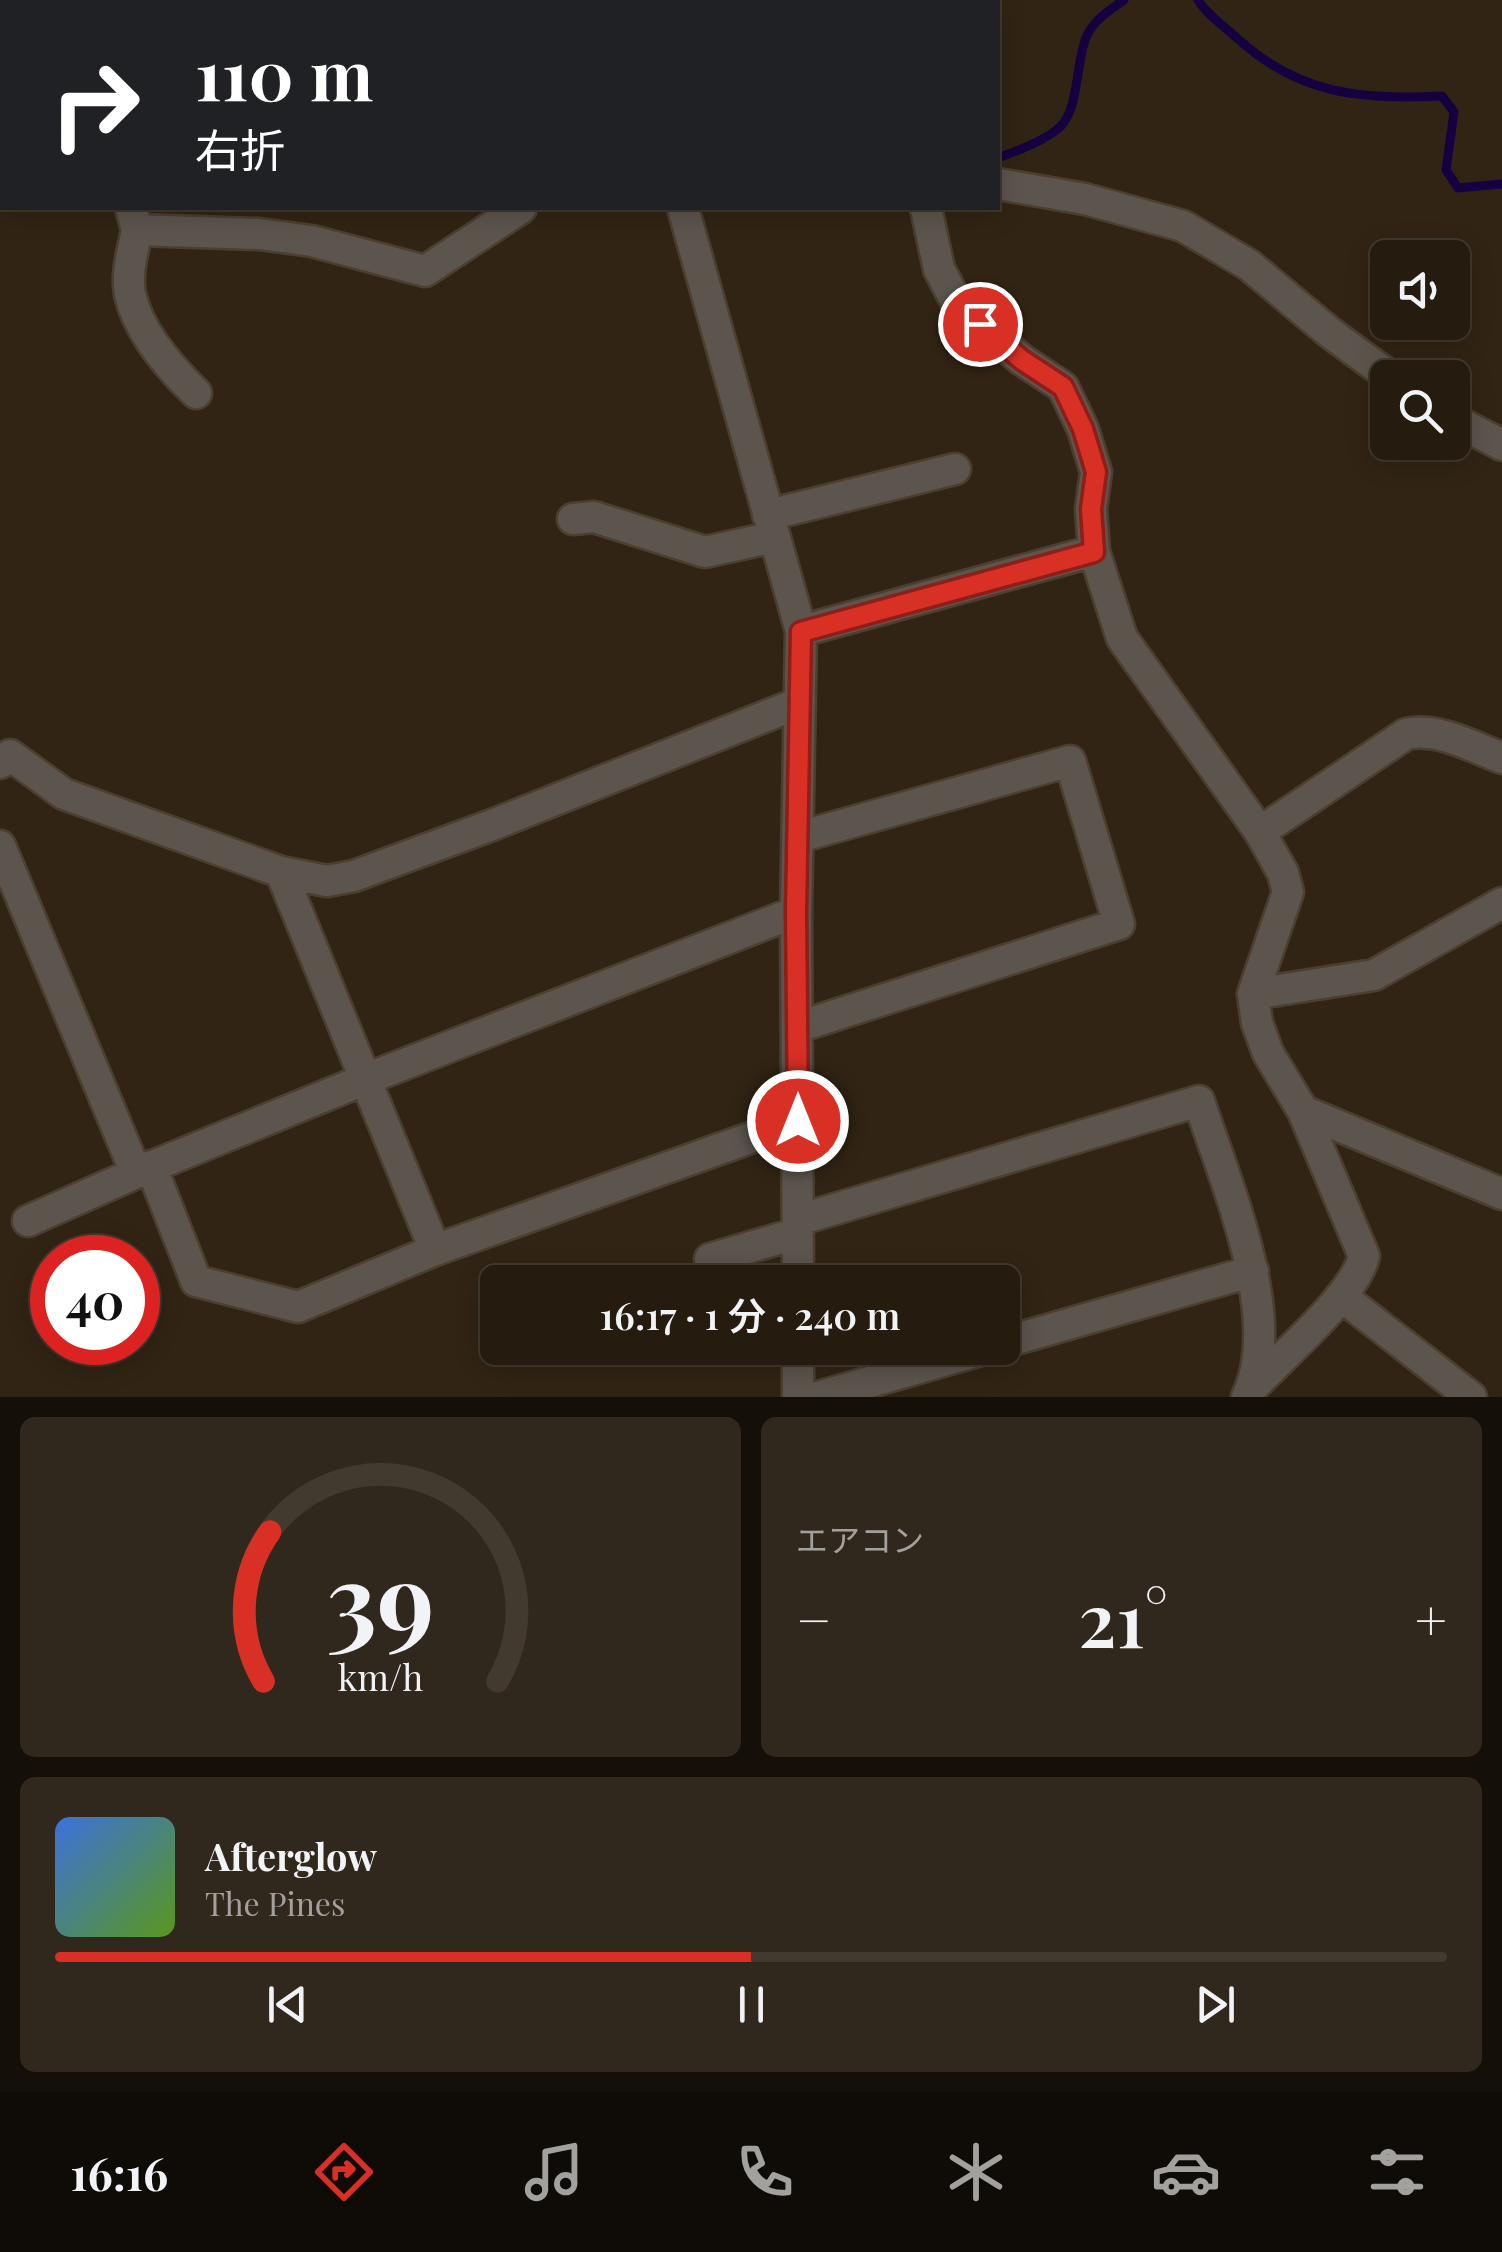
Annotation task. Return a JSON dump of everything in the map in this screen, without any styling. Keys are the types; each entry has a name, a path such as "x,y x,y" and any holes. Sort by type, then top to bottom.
{"street":[{"path":"1000,184 1085,199 1183,226 1249,265 1370,362"},
{"path":"196,394 175,374 130,296 134,219 312,241 425,272 518,210"},
{"path":"684,210 801,632 796,912 798,1265"},
{"path":"926,210 939,269 958,307 1022,360 1063,387 1083,429 1096,472 1091,509 1094,552 1122,638 1260,832 1283,873 1288,892 1253,994 1257,1023 1268,1053 1303,1111 1364,1256 1360,1270 1341,1296 1249,1392"},
{"path":"1470,429 1502,446"},
{"path":"574,519 594,517 704,552 771,526 956,469"},
{"path":"801,632 1094,552"},
{"path":"0,763 10,755 64,794 281,872 327,881 354,876 492,825 799,703"},
{"path":"1260,832 1406,734 1437,734 1502,758"},
{"path":"798,837 1070,762 1119,924 798,1027"},
{"path":"0,846 196,1280 298,1307 435,1250 798,1121"},
{"path":"281,872 435,1250"},
{"path":"1253,994 1374,975 1502,903"},
{"path":"28,1221 143,1169 366,1078 796,912"},
{"path":"710,1259 798,1226 1199,1102 1253,1271 1261,1353 1249,1392"},
{"path":"1303,1111 1502,1194"},
{"path":"1020,1338 1253,1271"},
{"path":"1341,1296 1471,1397"},
{"path":"798,1365 798,1397"},
{"path":"818,1397 929,1365"}],"waterway":[{"path":"1000,157 1060,127 1071,109 1083,48 1092,26 1124,0"},
{"path":"1198,0 1260,57 1308,82 1333,90 1385,97 1442,96 1454,112 1446,170 1458,188 1502,184"}],"route":[{"path":"798,1121 796,912 801,632 1094,552 1091,509 1096,472 1083,429 1063,387 1022,360 980,324"}]}
